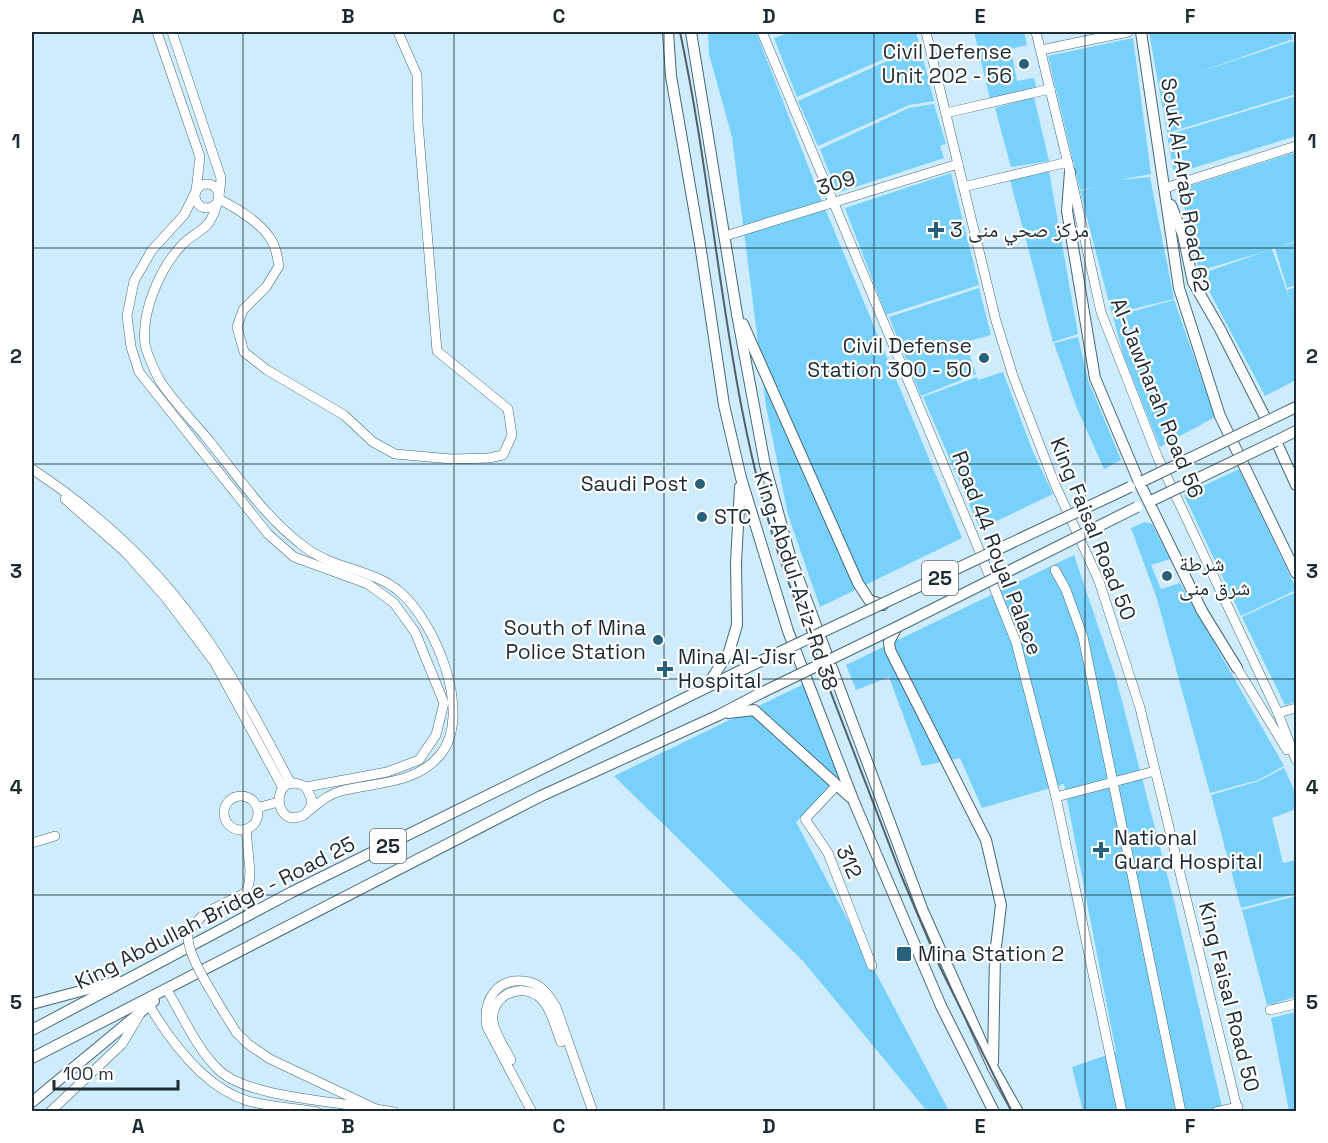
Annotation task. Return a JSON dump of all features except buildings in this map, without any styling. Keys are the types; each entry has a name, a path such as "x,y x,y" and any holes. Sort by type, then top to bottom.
{"main road":[{"name":"King-Abdul-Aziz-Rd 38","path":"668,32 671,76 700,244 724,405 741,478 788,631 854,802 941,1005 994,1112"},
{"name":"King-Abdul-Aziz-Rd 38","path":"691,32 765,465 789,556 923,911 993,1068 1018,1112"},
{"name":"Souk Al-Arab Road 62","path":"1141,32 1179,288 1220,416 1296,573"},
{"path":"1069,167 1066,211 1095,378 1138,483 1151,500 1202,611 1237,668"},
{"path":"1165,188 1183,235 1193,282 1267,421"},
{"path":"737,310 858,583 869,600 883,605"},
{"name":"King Abdullah Bridge - Road 25","path":"32,1030 292,892 706,687 883,605 1296,407"},
{"path":"1151,500 1296,431"},
{"path":"1276,441 1296,485"},
{"path":"706,687 729,652 737,625 736,563 741,478"},
{"name":"25","path":"32,1058 541,796 719,715 1151,500"},
{"path":"897,627 889,642 890,650 986,840 1001,905 995,955 993,1068"},
{"path":"719,715 753,710 854,802"},
{"path":"32,1004 133,978"},
{"path":"32,1102 167,990"}],"street":[{"path":"157,32 200,157 196,191 196,201 203,208 213,207 219,199 218,190 211,185 202,185 196,191 184,215 152,250 134,281 127,315 131,347 139,372 268,534 294,557 368,584 394,603 415,632 444,703 436,735 419,760 387,772 306,787 296,783 287,786 280,792 278,802 283,812 291,817 302,816 325,798 340,791 397,781 422,772 441,754 452,733 455,711 449,676 435,645 422,617 400,591 369,574 308,549 276,522 160,381 145,345 147,308 165,269 182,244 208,224 219,199 221,178 172,32"},
{"path":"219,199 233,206 269,237 279,266 266,287 243,310 237,327 244,352 267,370 345,415 373,442 395,454 452,459 489,458 503,454 512,435 508,409 437,351 418,123 417,75 398,32"},
{"name":"Road 44 Royal Palace","path":"762,32 1016,642 1056,797 1122,1112"},
{"name":"King Faisal Road 50","path":"926,32 1006,354 1054,482 1100,581 1140,708 1238,1109"},
{"name":"Al-Jawharah Road 56","path":"1036,32 1101,312 1158,458 1278,713 1296,760"},
{"path":"1041,51 1128,32"},
{"path":"946,113 1050,89"},
{"path":"1165,188 1296,146"},
{"name":"309","path":"725,236 958,164"},
{"path":"963,187 1069,167"},
{"path":"32,469 110,528 167,586 195,622 227,671 287,786"},
{"path":"32,476 58,493 126,553 166,598 214,663 287,786"},
{"path":"1055,570 1066,590 1083,637 1181,1112"},
{"path":"1237,668 1296,765"},
{"path":"1278,713 1296,708"},
{"path":"1056,797 1155,771"},
{"name":"312","path":"837,785 805,819 828,853 872,966"},
{"path":"306,787 312,796 310,810"},
{"path":"234,797 248,797 258,808 256,821 246,829 238,829 227,822 225,815 228,802 234,797"},
{"path":"258,808 278,802"},
{"path":"246,829 249,884 245,892 205,913 193,923 188,931 187,939 193,954 218,1003 236,1032 248,1044 270,1059 376,1109"},
{"path":"32,843 55,836"},
{"path":"532,1112 487,1027 485,1015 487,1002 496,990 510,981 530,982 546,992 556,1007 593,1112"},
{"path":"167,990 204,1053 220,1072 237,1083 260,1091 394,1112"},
{"path":"538,1112 493,1024 493,1014 497,1004 505,995 516,990 527,991 539,997 548,1009 586,1112"},
{"path":"1270,1010 1296,1004"},
{"path":"50,1112 122,1044 145,1009 162,1026 188,1059 204,1075 224,1089 249,1101 317,1112"},
{"path":"1216,1112 1238,1109"}],"shaded area":[{"path":"708,32 756,32 819,194 962,538 820,607 788,515 766,406 732,137 709,54"},
{"path":"792,32 916,32 920,47 902,51 797,97 774,38"},
{"path":"974,32 1024,32 1027,45 1011,49 1017,81 1034,78 1037,90 990,99"},
{"path":"1149,32 1291,32 1293,39 1193,74 1293,41 1296,50 1296,94 1167,133"},
{"path":"1133,38 1151,174 1119,180 1150,177 1174,299 1112,314 1080,191 1098,186 1080,190 1048,56"},
{"path":"921,51 934,101 909,105 818,146 798,101 896,57"},
{"path":"1296,96 1296,136 1174,174 1167,135"},
{"path":"1034,97 1049,161 1011,167 995,108"},
{"path":"934,104 946,144 940,146 944,158 837,193 820,149 909,108"},
{"path":"1296,152 1296,241 1279,247 1296,242 1296,285 1287,288 1275,248 1272,249 1293,309 1287,290 1296,287 1296,380 1265,396 1200,274 1270,250 1199,271 1180,189"},
{"path":"1049,171 1078,334 1053,342 1010,180"},
{"path":"951,173 979,285 886,315 845,208"},
{"path":"979,288 991,335 965,342 976,374 921,396 889,317"},
{"path":"1174,300 1215,417 1160,447 1124,357 1113,317"},
{"path":"1078,337 1088,380 1121,460 1104,469 1076,406 1054,343"},
{"path":"1003,372 1033,452 1053,494 980,529 923,397 977,377 978,380"},
{"path":"1239,469 1296,588 1241,616 1184,495"},
{"path":"1145,522 1152,524 1170,559 1151,565 1161,589 1180,583 1284,766 1258,780 1210,793 1157,599 1131,528"},
{"path":"1074,555 1117,682 1175,905 1223,1111 1083,1111 1072,1067 1116,1052 1064,784 982,808 960,758 922,766 889,677 856,690 846,665"},
{"path":"1296,592 1296,702 1285,705 1242,617"},
{"path":"804,684 840,777 796,822 949,1111 927,1111 803,961 614,776"},
{"path":"1284,768 1296,794 1296,809 1272,818 1283,863 1296,860 1296,894 1241,908 1211,795 1259,781"},
{"path":"1296,896 1296,997 1267,1005 1242,910"},
{"path":"1296,1012 1296,1111 1289,1111 1271,1018"}],"railway":[{"path":"680,32 693,99 747,436 763,502 783,568 901,875 940,967 1012,1112"}],"place":[{"name":"Civil Defense Unit 202 - 56","path":"1024,64"},
{"name":"مركز صحي منى 3","path":"936,230"},
{"name":"Civil Defense Station 300 - 50","path":"984,358"},
{"name":"Saudi Post","path":"700,484"},
{"name":"STC","path":"702,517"},
{"name":"شرطة شرق منى","path":"1167,576"},
{"name":"South of Mina Police Station","path":"658,640"},
{"name":"Mina Al-Jisr Hospital","path":"665,669"},
{"name":"National Guard Hospital","path":"1101,850"},
{"name":"Mina Station 2","path":"904,954"}]}
